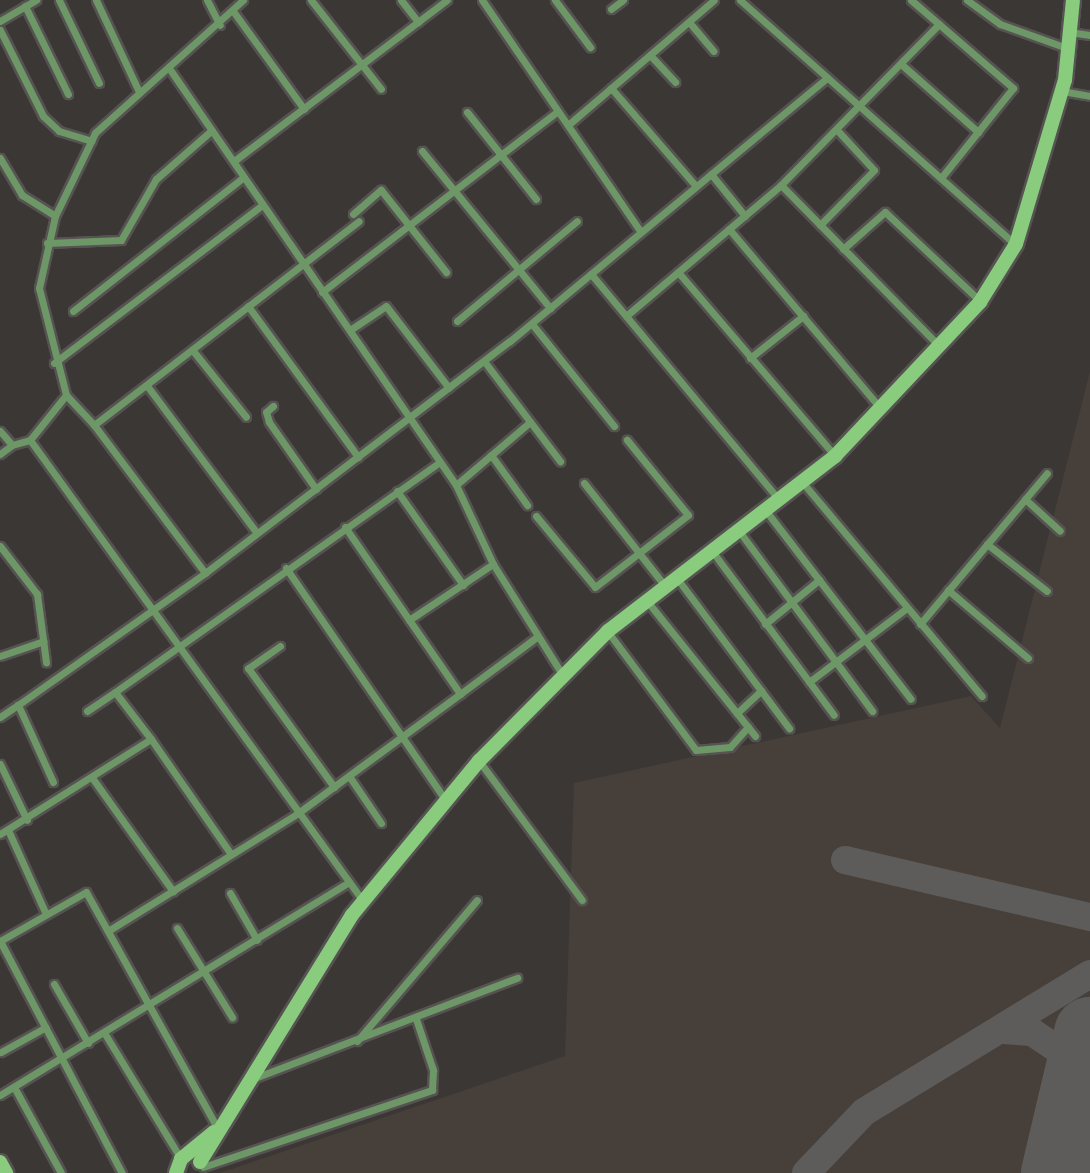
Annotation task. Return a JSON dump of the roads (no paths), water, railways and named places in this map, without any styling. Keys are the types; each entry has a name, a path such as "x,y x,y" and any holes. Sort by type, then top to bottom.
{"street":[{"path":"1,18 36,0"},
{"path":"60,0 99,83"},
{"path":"96,0 139,92"},
{"path":"207,0 220,24"},
{"path":"205,573 94,425 66,395 54,363 39,288 54,216 91,141 139,92 171,71 243,0"},
{"path":"311,0 381,89"},
{"path":"401,0 418,22"},
{"path":"234,161 447,0"},
{"path":"482,0 641,232"},
{"path":"555,0 590,47"},
{"path":"611,9 623,0"},
{"path":"568,125 714,0"},
{"path":"740,0 1016,244"},
{"path":"911,0 1013,88 941,178"},
{"path":"967,0 1000,24 1067,48"},
{"path":"187,1167 216,1129 363,901 479,761 562,674 608,631 670,581 803,484 835,456 883,412 980,302 1016,244 1062,90 1073,0"},
{"path":"25,6 68,94"},
{"path":"233,11 304,109"},
{"path":"689,22 713,51"},
{"path":"626,316 781,185 862,109 939,24"},
{"path":"0,30 43,116 59,131 91,141"},
{"path":"1068,32 1090,35"},
{"path":"650,55 675,82"},
{"path":"901,64 978,132"},
{"path":"171,71 456,485 493,564 562,674"},
{"path":"0,717 148,610 205,573 484,361 827,78"},
{"path":"611,88 696,186"},
{"path":"1062,90 1090,96"},
{"path":"322,292 412,227 558,111"},
{"path":"467,113 536,199"},
{"path":"47,243 121,240 156,179 212,130"},
{"path":"820,225 874,170 838,131"},
{"path":"422,151 550,308"},
{"path":"0,158 22,195 54,216"},
{"path":"711,174 745,216"},
{"path":"73,311 243,177"},
{"path":"781,185 940,346"},
{"path":"353,214 381,190 446,272"},
{"path":"54,363 262,205"},
{"path":"844,249 885,212 980,302"},
{"path":"457,321 577,221"},
{"path":"94,425 194,352 248,306 359,222"},
{"path":"729,229 883,412"},
{"path":"678,272 835,456"},
{"path":"591,274 780,500"},
{"path":"248,306 358,457"},
{"path":"350,330 386,306 449,388"},
{"path":"750,358 803,316"},
{"path":"531,324 614,426"},
{"path":"194,352 246,417"},
{"path":"484,361 560,461"},
{"path":"148,387 257,533"},
{"path":"0,454 12,445 30,440 66,395"},
{"path":"273,407 266,412 268,422 316,489"},
{"path":"456,485 530,422"},
{"path":"0,432 12,445"},
{"path":"30,440 148,610 363,901"},
{"path":"536,516 594,587 688,515 627,440"},
{"path":"491,456 527,505"},
{"path":"87,711 177,649 286,568 440,462"},
{"path":"920,624 1047,473"},
{"path":"584,483 639,554 670,581 789,728"},
{"path":"803,484 982,696"},
{"path":"397,491 463,585"},
{"path":"1025,499 1060,531"},
{"path":"766,511 911,699"},
{"path":"345,527 460,694"},
{"path":"739,531 872,710"},
{"path":"987,544 1046,591"},
{"path":"0,546 37,594 46,662"},
{"path":"711,551 834,715"},
{"path":"409,621 493,564"},
{"path":"286,568 446,801"},
{"path":"765,624 819,580"},
{"path":"948,590 1028,658"},
{"path":"646,600 755,736"},
{"path":"809,682 866,642 907,608"},
{"path":"608,631 696,750 730,747 748,727"},
{"path":"108,931 298,813 538,636"},
{"path":"0,656 44,641"},
{"path":"280,646 248,668 334,786"},
{"path":"737,713 761,691"},
{"path":"116,692 231,854"},
{"path":"18,705 53,782"},
{"path":"0,834 93,779 151,739"},
{"path":"479,761 582,900"},
{"path":"0,764 27,820"},
{"path":"349,775 381,824"},
{"path":"93,779 173,891"},
{"path":"8,830 46,915"},
{"path":"0,1095 105,1034 349,883"},
{"path":"122,1173 0,941 86,892 216,1129"},
{"path":"230,893 257,940"},
{"path":"354,1044 477,900"},
{"path":"177,928 232,1017"},
{"path":"245,1081 354,1044 517,978"},
{"path":"54,984 88,1043"},
{"path":"187,1167 432,1090 433,1070 415,1019"},
{"path":"1,1052 46,1027"},
{"path":"105,1034 187,1167"},
{"path":"14,1087 61,1173"},
{"path":"0,1162 6,1173"}]}
